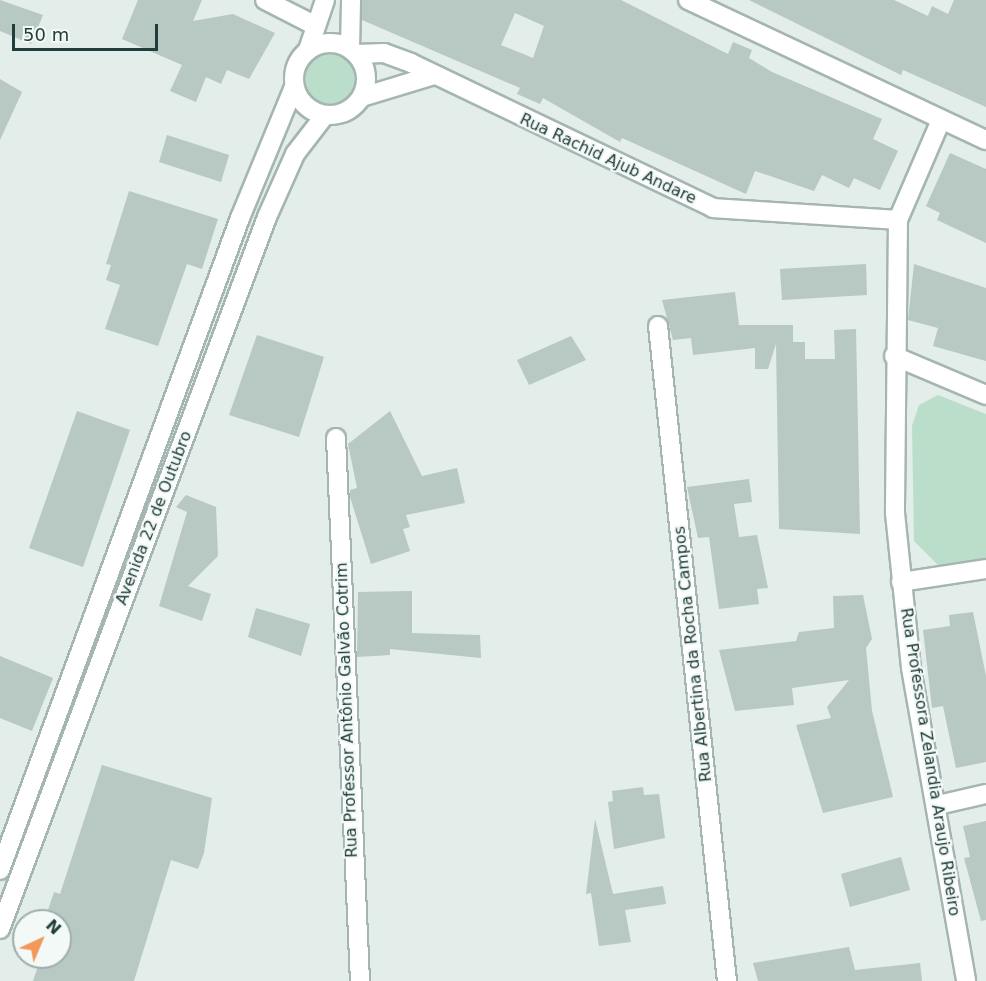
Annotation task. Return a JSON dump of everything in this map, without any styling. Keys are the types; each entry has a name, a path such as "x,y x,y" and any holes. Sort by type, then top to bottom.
{"street":[{"path":"265,0 316,26"},
{"path":"325,0 308,50 295,66 294,87 305,106 325,115 349,110 362,97 434,75"},
{"path":"351,0 353,52 365,72 362,97"},
{"path":"688,0 986,140"},
{"path":"308,50 329,43 353,52"},
{"name":"Rua Rachid Ajub Andare","path":"353,52 384,53 713,208 898,220"},
{"name":"Avenida 22 de Outubro","path":"0,870 240,218 294,87"},
{"name":"Avenida 22 de Outubro","path":"0,929 267,218 296,154 325,115"},
{"name":"Rua Professora Zelandia Araujo Ribeiro","path":"941,120 898,220 894,356 895,513 901,582 966,981"},
{"name":"Rua Albertina da Rocha Campos","path":"658,326 727,981"},
{"path":"894,356 986,395"},
{"name":"Rua Professor Antônio Galvão Cotrim","path":"336,438 360,981"},
{"path":"901,582 986,569"},
{"path":"938,805 986,794"}],"green space":[{"path":"329,53 344,58 352,66 357,81 352,96 344,104 329,109 314,104 306,96 301,81 306,66 314,58"},
{"path":"938,395 986,414 986,561 938,565 914,541 912,426 919,405"}],"building":[{"path":"0,0 43,15 31,44 0,31"},
{"path":"138,0 202,0 193,21 233,14 275,33 249,79 227,70 221,84 206,77 196,102 170,91 182,65 122,39"},
{"path":"362,0 621,0 728,54 733,42 752,50 749,58 772,72 882,119 873,139 898,151 880,190 854,178 849,188 822,175 814,191 755,171 746,194 622,138 620,142 543,98 540,104 517,94 520,88 362,20","holes":["515,13 544,26 533,58 501,45"]},
{"path":"749,0 894,0 928,16 932,6 948,14 954,0 986,0 986,107 903,70 901,75"},
{"path":"0,79 22,92 0,140"},
{"path":"167,135 229,155 221,182 159,162"},
{"path":"950,153 986,169 986,243 937,220 940,213 926,206"},
{"path":"129,191 218,219 202,269 187,264 158,346 105,329 120,285 106,280 111,265 106,264"},
{"path":"866,264 867,295 782,300 780,269"},
{"path":"914,264 986,288 986,361 933,346 938,328 908,320"},
{"path":"735,292 739,325 793,325 793,342 805,342 805,359 835,359 834,330 856,329 860,534 779,529 776,344 768,369 755,369 755,348 693,355 691,338 673,340 662,300"},
{"path":"257,335 324,357 299,437 229,415"},
{"path":"571,336 586,360 529,385 517,360"},
{"path":"77,411 130,430 83,567 29,548"},
{"path":"390,411 422,476 457,468 465,503 406,515 410,527 403,529 410,551 371,564 350,497 350,490 357,488 348,444"},
{"path":"749,479 752,502 734,504 739,537 757,535 768,588 757,589 759,604 719,609 709,537 698,538 687,487"},
{"path":"186,495 216,507 218,556 188,586 211,594 202,621 159,606 187,512 176,507"},
{"path":"412,591 412,633 480,635 481,658 390,649 390,655 357,657 358,592"},
{"path":"863,595 872,639 866,648 872,711 893,797 823,813 796,725 831,718 827,707 849,680 792,688 794,705 735,711 719,650 796,641 799,632 834,628 833,596"},
{"path":"256,608 310,624 301,656 248,637"},
{"path":"973,612 986,676 986,762 956,768 943,706 932,708 923,630 950,626 949,615"},
{"path":"0,656 53,678 32,731 0,718"},
{"path":"102,765 212,798 204,853 198,869 171,860 134,981 33,981 37,969 72,969 72,909 48,909 54,892 60,894"},
{"path":"643,787 644,795 659,794 665,838 614,849 608,802 613,801 612,791"},
{"path":"595,819 613,894 663,886 666,904 625,910 631,942 599,946 591,893 586,894"},
{"path":"986,821 986,920 981,921 964,858 970,857 963,826"},
{"path":"901,857 910,890 850,907 841,874"},
{"path":"849,947 855,970 920,963 922,981 758,981 753,963"}]}
